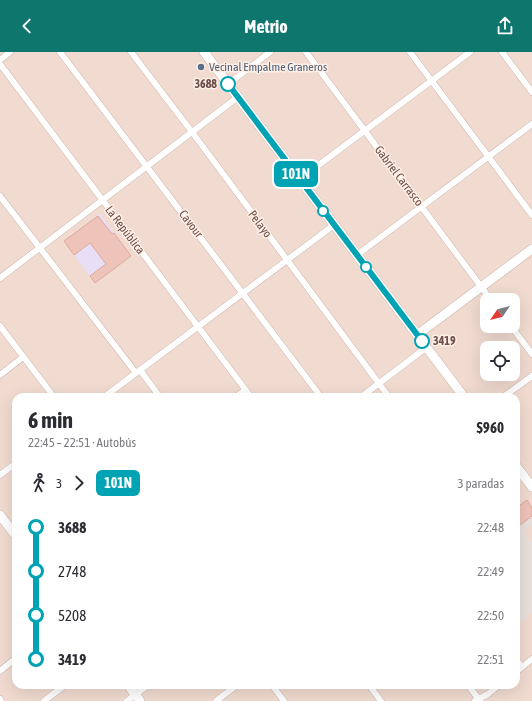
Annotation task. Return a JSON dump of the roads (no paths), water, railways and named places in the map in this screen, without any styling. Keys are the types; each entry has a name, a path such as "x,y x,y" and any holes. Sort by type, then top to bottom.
{"main road":[{"path":"204,52 461,393"},
{"path":"417,335 532,249"},
{"path":"520,473 532,487"},
{"path":"0,515 12,531"},
{"path":"131,689 138,698"}],"street":[{"path":"0,60 10,52"},
{"name":"Cavour","path":"60,52 318,393"},
{"name":"Pelayo","path":"131,52 386,393"},
{"path":"228,84 270,52"},
{"name":"Gabriel Carrasco","path":"306,52 486,293"},
{"path":"410,52 532,215"},
{"path":"300,179 470,52"},
{"path":"502,52 532,92"},
{"name":"La República","path":"0,64 248,393"},
{"path":"0,278 238,97"},
{"path":"357,255 532,124"},
{"path":"0,196 138,372 156,393"},
{"path":"109,393 334,225"},
{"path":"0,326 51,393"},
{"path":"516,333 532,354"},
{"path":"366,393 427,347"},
{"path":"0,375 24,357"},
{"path":"509,393 532,376"},
{"path":"241,393 245,390"},
{"path":"0,475 12,466"},
{"path":"520,664 522,667 532,660"},
{"path":"0,671 12,661"},
{"path":"44,701 60,689"},
{"path":"126,701 138,698 145,689"},
{"path":"216,701 232,689"},
{"path":"275,689 284,701"},
{"path":"372,689 381,701"},
{"path":"471,689 478,700 494,689"}],"place":[{"name":"Vecinal Empalme Graneros","path":"201,67"},
{"name":"3688","path":"228,84"},
{"name":"3419","path":"422,341"}]}
